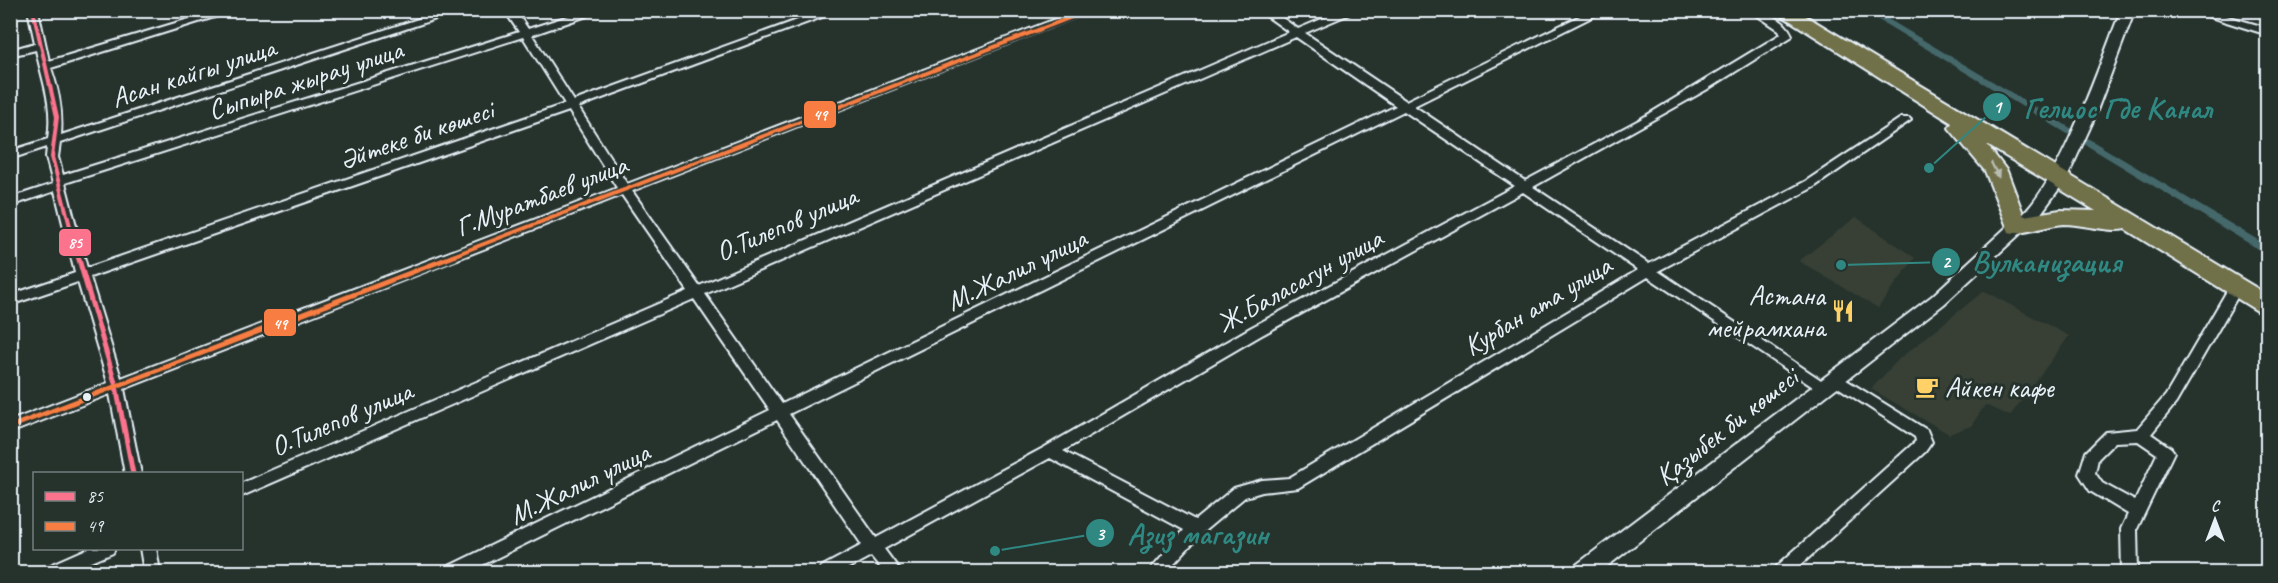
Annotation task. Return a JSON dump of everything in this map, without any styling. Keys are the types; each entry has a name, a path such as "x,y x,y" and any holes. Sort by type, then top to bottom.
{"highway":[{"path":"1787,16 1944,110 2061,175 2143,232 2268,306"},
{"path":"1787,16 2268,296"},
{"path":"1944,110 1988,158 2021,225 2055,216 2087,216 2143,232"}],"main road":[{"name":"Қазыбек би көшесі","path":"1584,573 1938,300 2021,225 2061,175 2085,121 2128,10"}],"street":[{"path":"33,10 45,66 53,90 57,117 52,157 82,274 116,386 133,472"},
{"path":"45,66 232,10"},
{"name":"Асан кайгы улица","path":"10,155 458,10"},
{"path":"509,10 624,190 779,414 893,573"},
{"name":"Сыпыра жырау улица","path":"10,202 59,183 599,10"},
{"name":"Әйтеке би көшесі","path":"10,300 571,106 836,10"},
{"name":"Г.Муратбаев улица","path":"10,427 1090,10"},
{"path":"1263,10 1648,270 1829,383 1922,434 1924,442 1920,448 1782,573"},
{"name":"О.Тилепов улица","path":"243,490 694,292 1354,10"},
{"name":"М.Жалил улица","path":"453,573 1601,10"},
{"path":"1754,10 1787,16"},
{"path":"2193,10 2231,16 2268,32"},
{"name":"Ж.Баласагун улица","path":"827,573 1050,451 1255,332 1729,72 1785,38 1788,33 1787,16"},
{"path":"10,53 41,45"},
{"name":"Курбан ата улица","path":"1156,573 1196,528 1240,492 1262,486 1292,484 1648,270 1810,184 1905,120"},
{"path":"2141,435 2171,399 2236,287"},
{"path":"2130,573 2129,529 2166,452 2141,435 2111,436 2091,456 2087,474 2096,487 2133,508 2136,514"},
{"path":"1050,451 1196,528"},
{"path":"52,573 105,550"},
{"path":"148,550 152,573"}],"shaded area":[{"path":"1856,217 1915,258 1878,308 1799,261"},
{"path":"1984,291 2069,336 2010,416 1985,405 1971,426 1949,434 1871,389 1899,359"}],"waterway":[{"path":"1866,10 2268,251"}],"transit line":[{"name":"85","path":"33,10 57,117 52,157 82,274 116,386 133,472"},
{"name":"49","path":"10,427 1090,10"}],"place":[{"name":"Гелиос Где Канал","path":"1929,168"},
{"name":"Вулканизация","path":"1841,265"},
{"name":"Астана мейрамхана","path":"1843,311"},
{"name":"Айкен кафе","path":"1927,387"},
{"name":"Азиз магазин","path":"995,551"}]}
